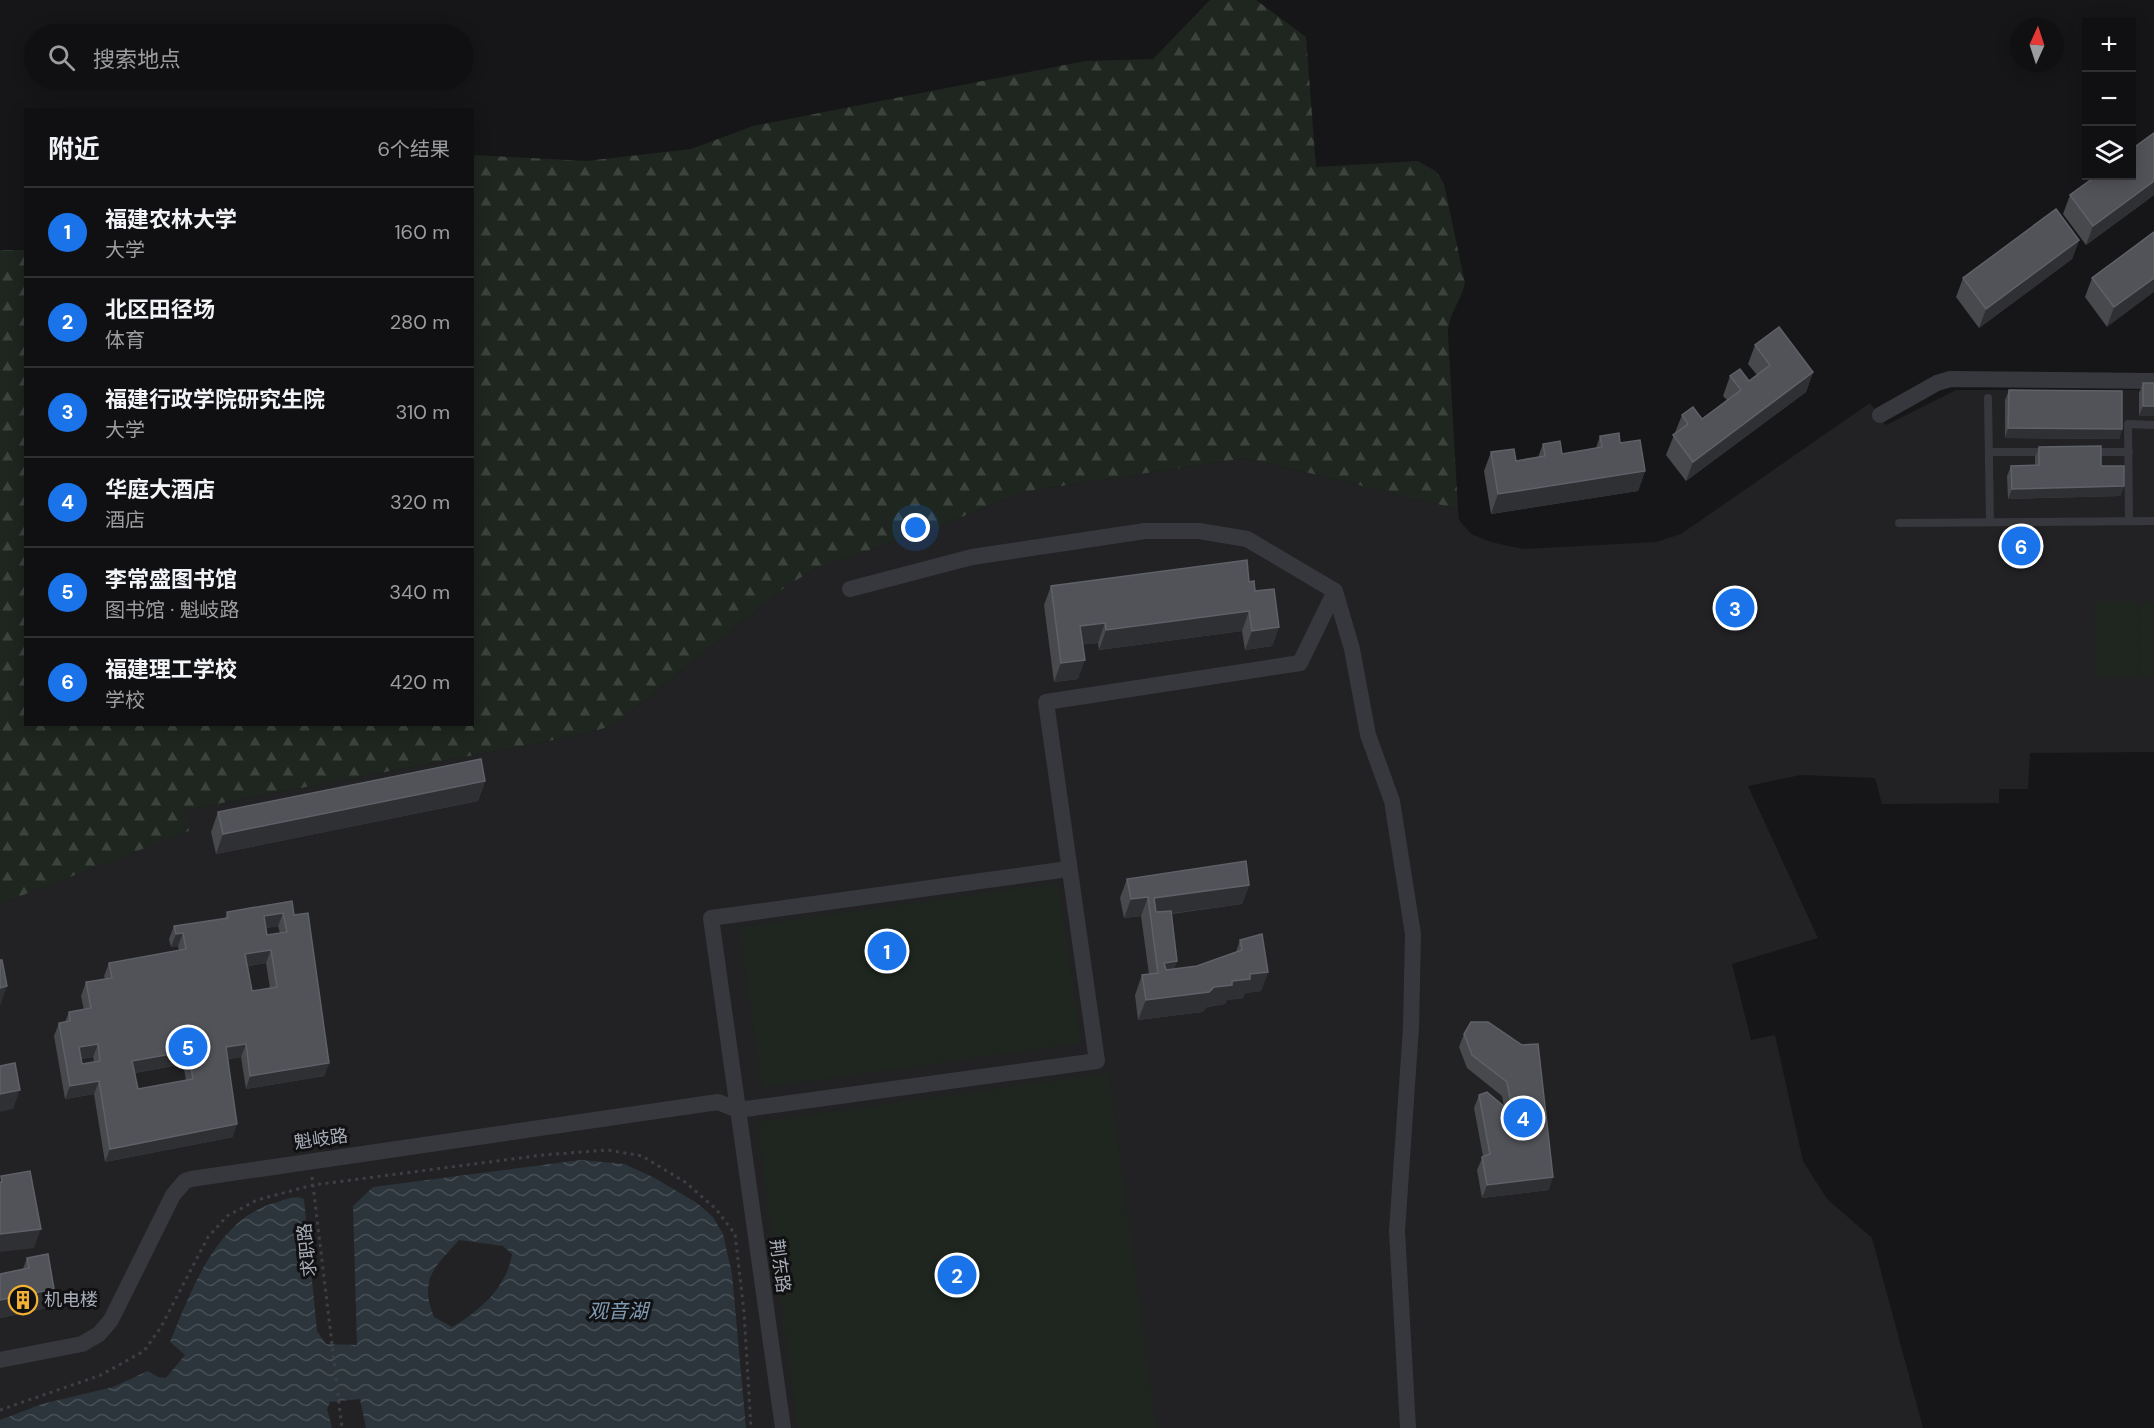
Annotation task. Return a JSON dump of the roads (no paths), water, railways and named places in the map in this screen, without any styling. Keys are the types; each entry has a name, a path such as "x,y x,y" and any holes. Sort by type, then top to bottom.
{"street":[{"path":"1880,415 1937,383 1950,380 2154,381"},
{"path":"850,589 972,557 1145,531 1199,531 1247,539 1335,591 1352,649 1368,735 1392,801 1413,934 1411,1027 1397,1231 1408,1428"},
{"path":"738,1110 1098,1061 1068,869 1046,702 1300,663 1335,591"},
{"name":"荆东路","path":"783,1428 711,918 1068,869"},
{"name":"魁岐路","path":"0,1360 82,1344 99,1334 111,1320 173,1195 185,1181 309,1160 718,1102 738,1110"}],"lane":[{"path":"1988,398 1990,522"},
{"path":"2129,521 2128,424 2154,425"},
{"path":"1989,452 2059,452"},
{"path":"2082,452 2129,452"},
{"path":"1899,523 2154,521"}],"water":[{"name":"观音湖","path":"581,1160 624,1164 653,1177 697,1203 713,1217 723,1234 732,1274 746,1428 366,1428 360,1399 330,1402 327,1409 332,1428 0,1428 0,1420 42,1404 113,1387 148,1371 158,1377 166,1378 185,1355 170,1342 209,1258 238,1223 257,1210 291,1198 304,1199 317,1331 326,1344 357,1345 353,1206 373,1187","holes":["459,1240 503,1246 512,1254 504,1277 491,1297 452,1327 434,1317 428,1293 431,1275 442,1258"]}],"place":[{"name":"福建理工学校","path":"2021,546"},
{"name":"福建行政学院研究生院","path":"1735,608"},
{"name":"福建农林大学","path":"887,951"},
{"name":"李常盛图书馆","path":"188,1047"},
{"name":"华庭大酒店","path":"1523,1118"},
{"name":"北区田径场","path":"957,1275"},
{"name":"机电楼","path":"23,1300"}]}
